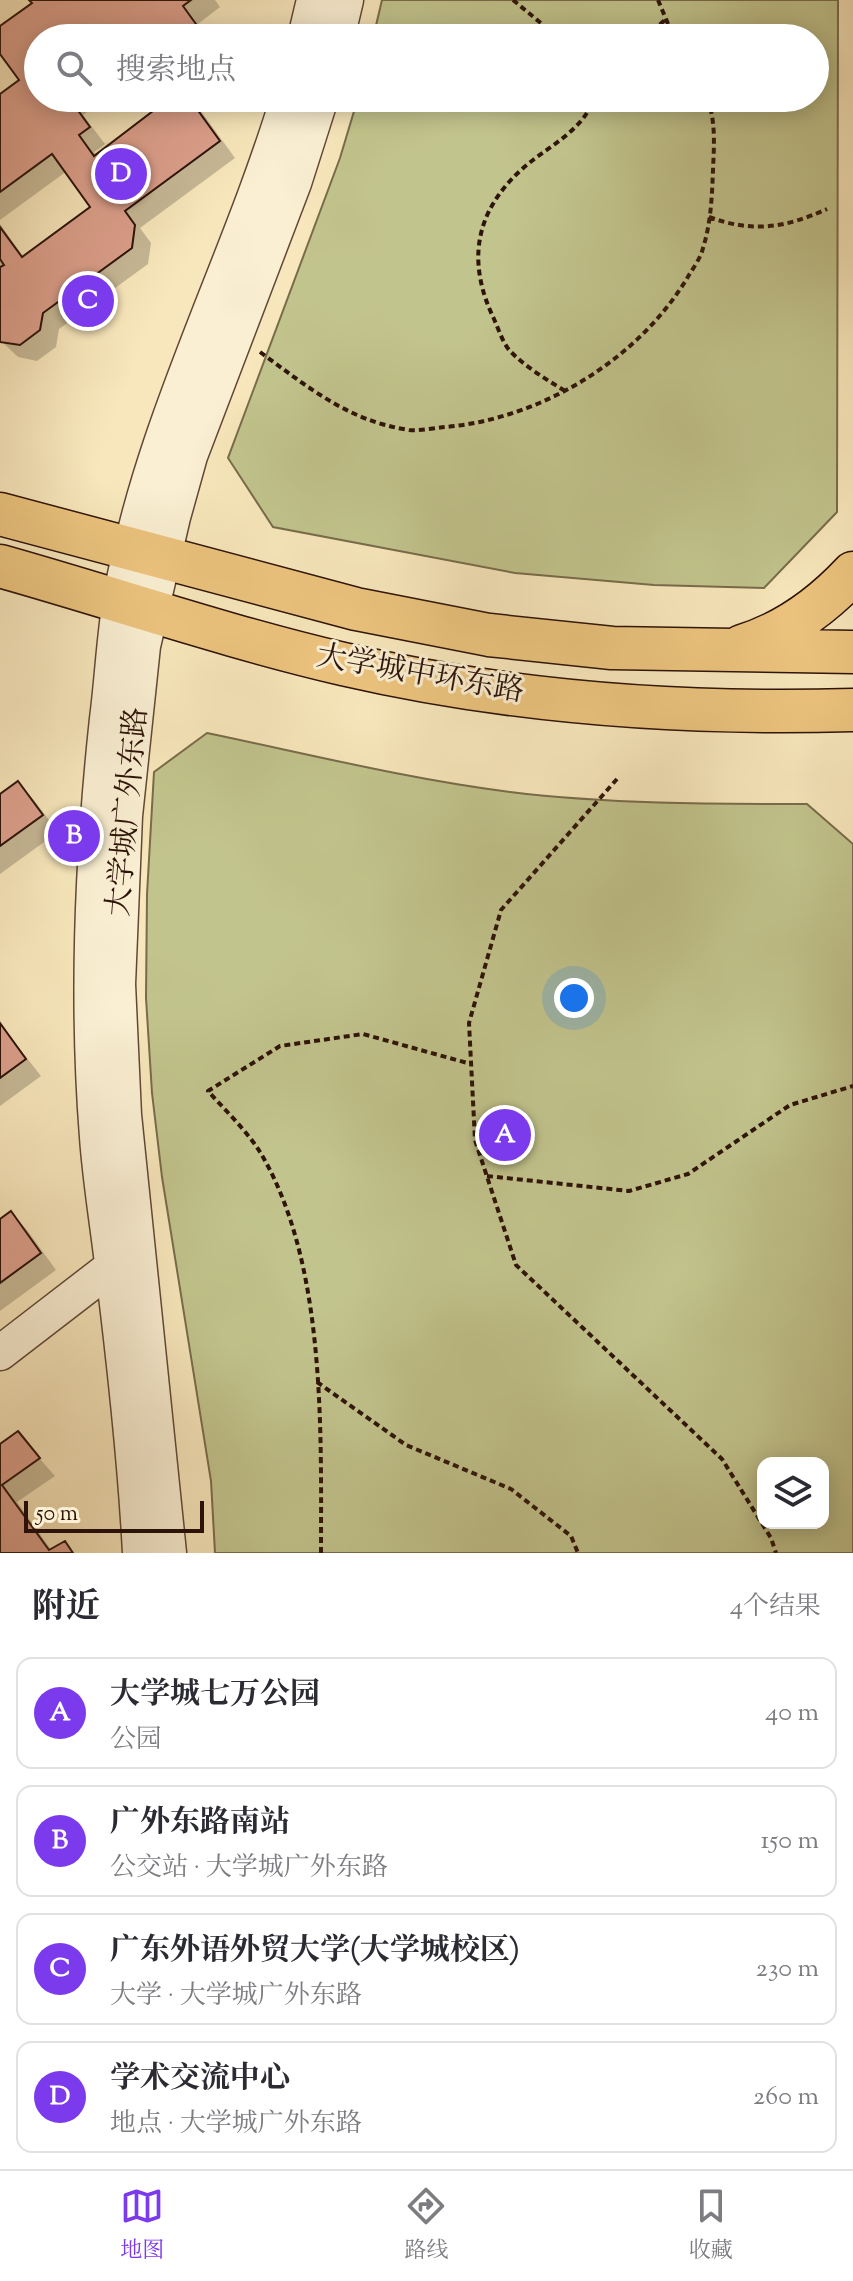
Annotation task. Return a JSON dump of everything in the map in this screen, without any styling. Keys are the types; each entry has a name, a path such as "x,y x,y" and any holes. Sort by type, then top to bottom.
{"main road":[{"name":"大学城中环东路","path":"0,514 356,609 489,635 612,648 853,652"},
{"name":"大学城中环东路","path":"0,566 343,664 531,696 653,707 853,710"},
{"path":"730,650 756,642 799,619 853,573"}],"street":[{"path":"308,24 314,0"},
{"path":"340,24 346,0"},
{"name":"大学城广外东路","path":"169,1553 125,1257 97,1140 92,1052 91,936 99,798 148,554 159,446 283,112"},
{"name":"大学城广外东路","path":"148,554 190,456 294,183 317,112"},
{"path":"0,1353 125,1257"},
{"name":"大学城广外东路","path":"125,1257 127,1396 140,1553"}],"path":[{"path":"513,0 542,24"},
{"path":"658,0 668,24"},
{"path":"660,24 666,19"},
{"path":"565,391 532,371 508,349 491,313 476,259 481,228 498,197 519,171 567,135 589,112"},
{"path":"260,352 327,401 368,421 412,430 474,425 524,411 565,391 643,335 677,296 703,250 714,156 713,112"},
{"path":"709,217 729,225 761,229 807,218 827,209"},
{"path":"617,779 501,910 469,1023 475,1140 516,1265 722,1459 771,1538 776,1553"},
{"path":"321,1553 321,1458 314,1321 287,1206 259,1150 208,1091 280,1046 363,1034 471,1064"},
{"path":"487,1176 629,1191 688,1174 790,1105 853,1086"},
{"path":"317,1382 406,1445 511,1489 571,1536 578,1553"}],"green space":[{"path":"382,0 838,0 837,512 764,588 654,585 515,573 273,527 228,458 340,158 354,112 829,112 829,24 376,24"},
{"path":"207,733 396,773 510,792 621,801 807,804 853,844 853,1553 215,1553 211,1481 162,1177 152,1093 146,998 147,894 154,772"}],"building":[{"path":"29,0 191,0 183,6 196,24 24,24 24,112 79,112 90,127 79,135 94,156 152,112 199,112 220,141 125,211 135,225 132,248 43,313 40,330 20,345 0,342 0,267 4,265 0,259 0,227 22,257 90,207 52,154 0,192 0,94 19,80 0,54 0,26 32,3"},
{"path":"18,781 43,815 0,846 0,794"},
{"path":"0,1023 26,1059 0,1078"},
{"path":"11,1211 41,1253 0,1283 0,1219"},
{"path":"18,1431 40,1458 2,1485 49,1550 65,1541 73,1553 0,1553 0,1444"}],"place":[{"name":"学术交流中心","path":"121,174"},
{"name":"广东外语外贸大学(大学城校区)","path":"88,301"},
{"name":"广外东路南站","path":"74,836"},
{"name":"大学城七万公园","path":"505,1135"}]}
